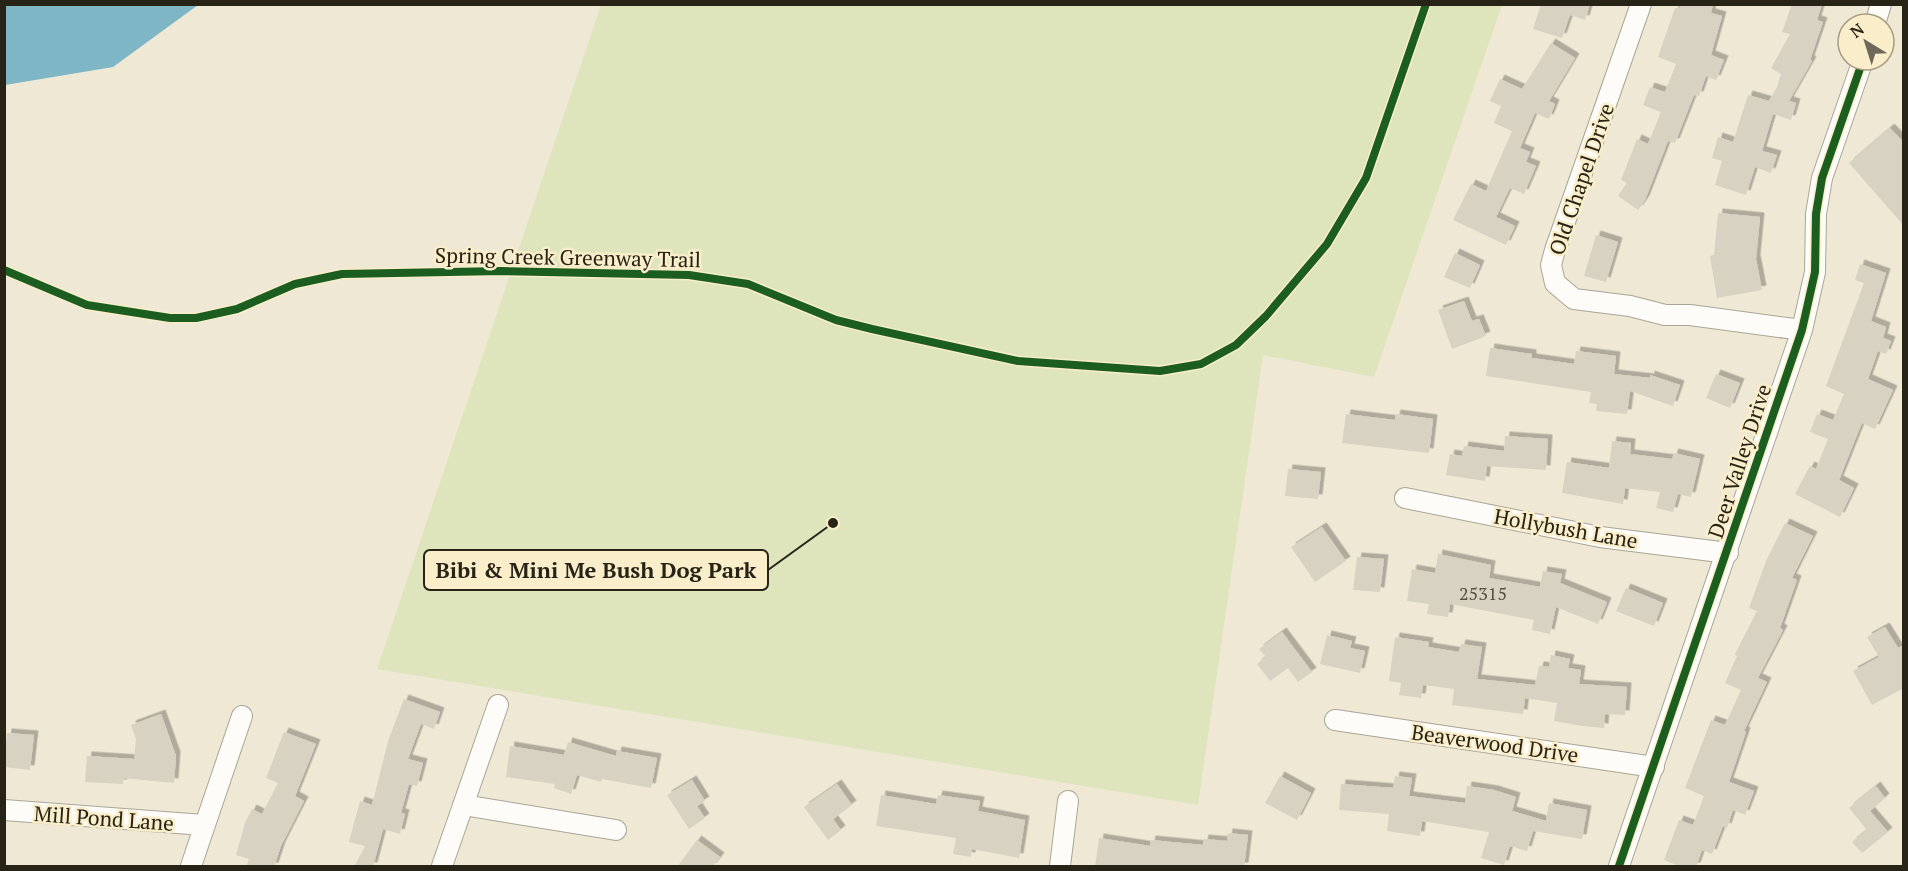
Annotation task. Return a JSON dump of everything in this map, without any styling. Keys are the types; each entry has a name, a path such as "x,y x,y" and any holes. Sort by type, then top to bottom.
{"street":[{"name":"Old Chapel Drive","path":"1641,4 1555,250 1551,265 1555,284 1574,299 1630,306 1665,315 1690,315 1802,330"},
{"name":"Deer Valley Drive","path":"1619,867 1693,648 1728,553 1802,330 1815,272 1816,214 1822,178 1859,72"},
{"name":"Hollybush Lane","path":"1405,498 1600,537 1728,553"},
{"path":"442,867 498,705"},
{"path":"191,867 242,716"},
{"name":"Beaverwood Drive","path":"1335,720 1654,767"},
{"path":"1060,867 1068,801"},
{"path":"463,805 616,830"},
{"name":"Mill Pond Lane","path":"4,810 204,825"}],"green space":[{"path":"601,5 1502,5 1374,377 1263,355 1198,805 377,669"}],"water":[{"path":"5,4 198,5 113,67 5,85"}],"building":[{"path":"1541,4 1590,4 1585,20 1570,15 1562,38 1533,29"},
{"path":"1681,4 1713,4 1711,13 1722,16 1711,55 1724,60 1716,80 1706,76 1699,96 1694,95 1675,143 1668,141 1645,200 1638,210 1618,196 1627,183 1621,180 1637,139 1648,144 1661,112 1643,105 1650,87 1665,92 1676,64 1658,57 1675,8 1679,9"},
{"path":"1792,4 1822,4 1817,20 1823,22 1810,60 1812,61 1789,101 1796,103 1791,120 1773,114 1762,151 1777,155 1771,173 1755,167 1746,195 1715,185 1722,161 1712,158 1718,137 1733,142 1748,95 1769,101 1777,87 1781,74 1771,68 1790,34 1782,32"},
{"path":"1551,43 1575,58 1549,101 1555,104 1549,119 1535,113 1520,148 1530,152 1526,162 1536,166 1524,194 1510,188 1496,217 1515,226 1506,245 1453,220 1471,184 1486,191 1512,131 1494,123 1501,106 1490,101 1500,79 1522,89"},
{"path":"1890,128 1904,143 1904,226 1849,163"},
{"path":"1718,213 1760,217 1756,259 1762,290 1717,298 1710,256 1714,255"},
{"path":"1596,235 1618,242 1606,282 1584,276"},
{"path":"1455,253 1480,265 1470,288 1444,277"},
{"path":"1860,264 1886,273 1871,321 1886,327 1883,338 1891,341 1886,354 1878,351 1868,379 1893,390 1875,429 1862,423 1839,480 1854,488 1840,517 1795,494 1810,466 1816,469 1828,439 1810,432 1817,414 1833,420 1844,394 1826,386 1864,283 1855,280"},
{"path":"1464,301 1472,321 1479,319 1486,336 1452,349 1438,310"},
{"path":"1490,348 1532,354 1532,358 1574,364 1576,351 1616,356 1614,374 1650,378 1650,375 1680,385 1673,406 1630,391 1627,414 1596,411 1597,404 1589,403 1591,392 1486,376"},
{"path":"1716,374 1740,383 1730,408 1706,398"},
{"path":"1346,414 1395,420 1396,414 1433,419 1429,453 1342,443"},
{"path":"1505,436 1548,439 1546,470 1487,466 1485,481 1446,475 1450,454 1462,456 1464,446 1504,451"},
{"path":"1612,441 1631,443 1630,454 1672,459 1674,453 1700,459 1691,497 1678,494 1673,512 1656,508 1660,492 1625,488 1623,504 1562,493 1567,462 1609,468"},
{"path":"1288,469 1321,472 1318,499 1285,496"},
{"path":"1785,523 1813,536 1792,578 1797,580 1780,628 1783,630 1758,678 1767,682 1744,731 1746,732 1729,782 1754,791 1745,815 1733,810 1727,828 1723,826 1712,854 1702,850 1696,867 1681,867 1664,860 1679,820 1693,825 1704,796 1685,788 1711,720 1725,725 1741,690 1725,683 1737,656 1735,654 1757,611 1749,608 1766,561"},
{"path":"1322,527 1346,561 1315,582 1291,547"},
{"path":"1438,554 1491,565 1489,578 1540,587 1543,571 1562,574 1560,583 1607,602 1598,624 1556,607 1550,634 1532,630 1534,620 1450,604 1448,617 1427,614 1429,604 1407,601 1412,569 1435,573"},
{"path":"1357,557 1384,559 1380,592 1353,590"},
{"path":"1626,588 1663,603 1654,626 1616,611"},
{"path":"1885,627 1898,648 1904,645 1904,688 1872,705 1853,671 1879,657 1867,637"},
{"path":"1282,632 1312,672 1298,682 1288,668 1270,681 1257,664 1266,657 1259,649"},
{"path":"1327,635 1352,641 1350,648 1365,651 1360,673 1320,664"},
{"path":"1395,637 1429,642 1428,647 1459,652 1461,644 1482,647 1477,679 1535,685 1539,666 1549,667 1551,655 1570,659 1568,668 1581,670 1579,684 1627,687 1625,715 1605,714 1604,728 1554,721 1557,703 1525,698 1523,714 1452,705 1454,689 1423,685 1421,698 1399,695 1401,683 1389,681"},
{"path":"404,699 440,712 434,729 421,724 408,759 423,763 417,786 409,784 401,813 405,814 400,834 383,829 373,867 354,867 365,846 349,842 360,801 372,805 388,741"},
{"path":"161,714 176,756 174,783 123,778 123,784 85,782 87,756 134,759 136,739 131,725"},
{"path":"284,732 316,744 295,796 304,801 281,846 274,867 246,867 249,859 236,855 245,823 252,809 262,814 278,783 266,778"},
{"path":"7,733 34,735 30,770 4,767"},
{"path":"568,742 616,756 617,751 657,758 651,788 602,779 601,782 577,775 571,794 554,788 555,784 506,777 510,746 564,755"},
{"path":"1280,776 1311,793 1297,820 1265,803"},
{"path":"1395,776 1412,778 1409,796 1465,803 1467,786 1494,790 1516,797 1512,811 1546,821 1549,803 1587,810 1582,839 1533,831 1527,851 1510,846 1504,865 1481,858 1489,832 1422,821 1420,836 1387,831 1389,814 1339,810 1341,784 1393,788"},
{"path":"692,780 705,801 697,806 705,818 689,829 667,795"},
{"path":"837,784 852,805 833,819 841,830 828,840 804,807"},
{"path":"1876,786 1885,798 1870,811 1888,832 1862,853 1852,842 1867,830 1849,808"},
{"path":"881,795 936,804 938,795 980,801 978,811 1025,820 1019,858 972,849 971,857 953,854 956,838 876,826"},
{"path":"1228,833 1248,835 1244,867 1095,867 1099,838 1150,846 1151,840 1203,845 1204,839 1227,841"},
{"path":"697,840 720,857 712,867 677,867"}],"cycle path":[{"name":"Spring Creek Greenway Trail","path":"4,270 87,305 170,318 196,318 237,309 295,284 342,274 502,271 689,275 748,284 836,320 1018,361 1160,371 1201,364 1236,345 1266,316 1327,244 1366,178 1426,4"},
{"path":"1619,866 1802,330 1815,272 1816,214 1822,178 1859,72"}],"place":[{"name":"Bibi & Mini Me Bush Dog Park","path":"833,523"}]}
